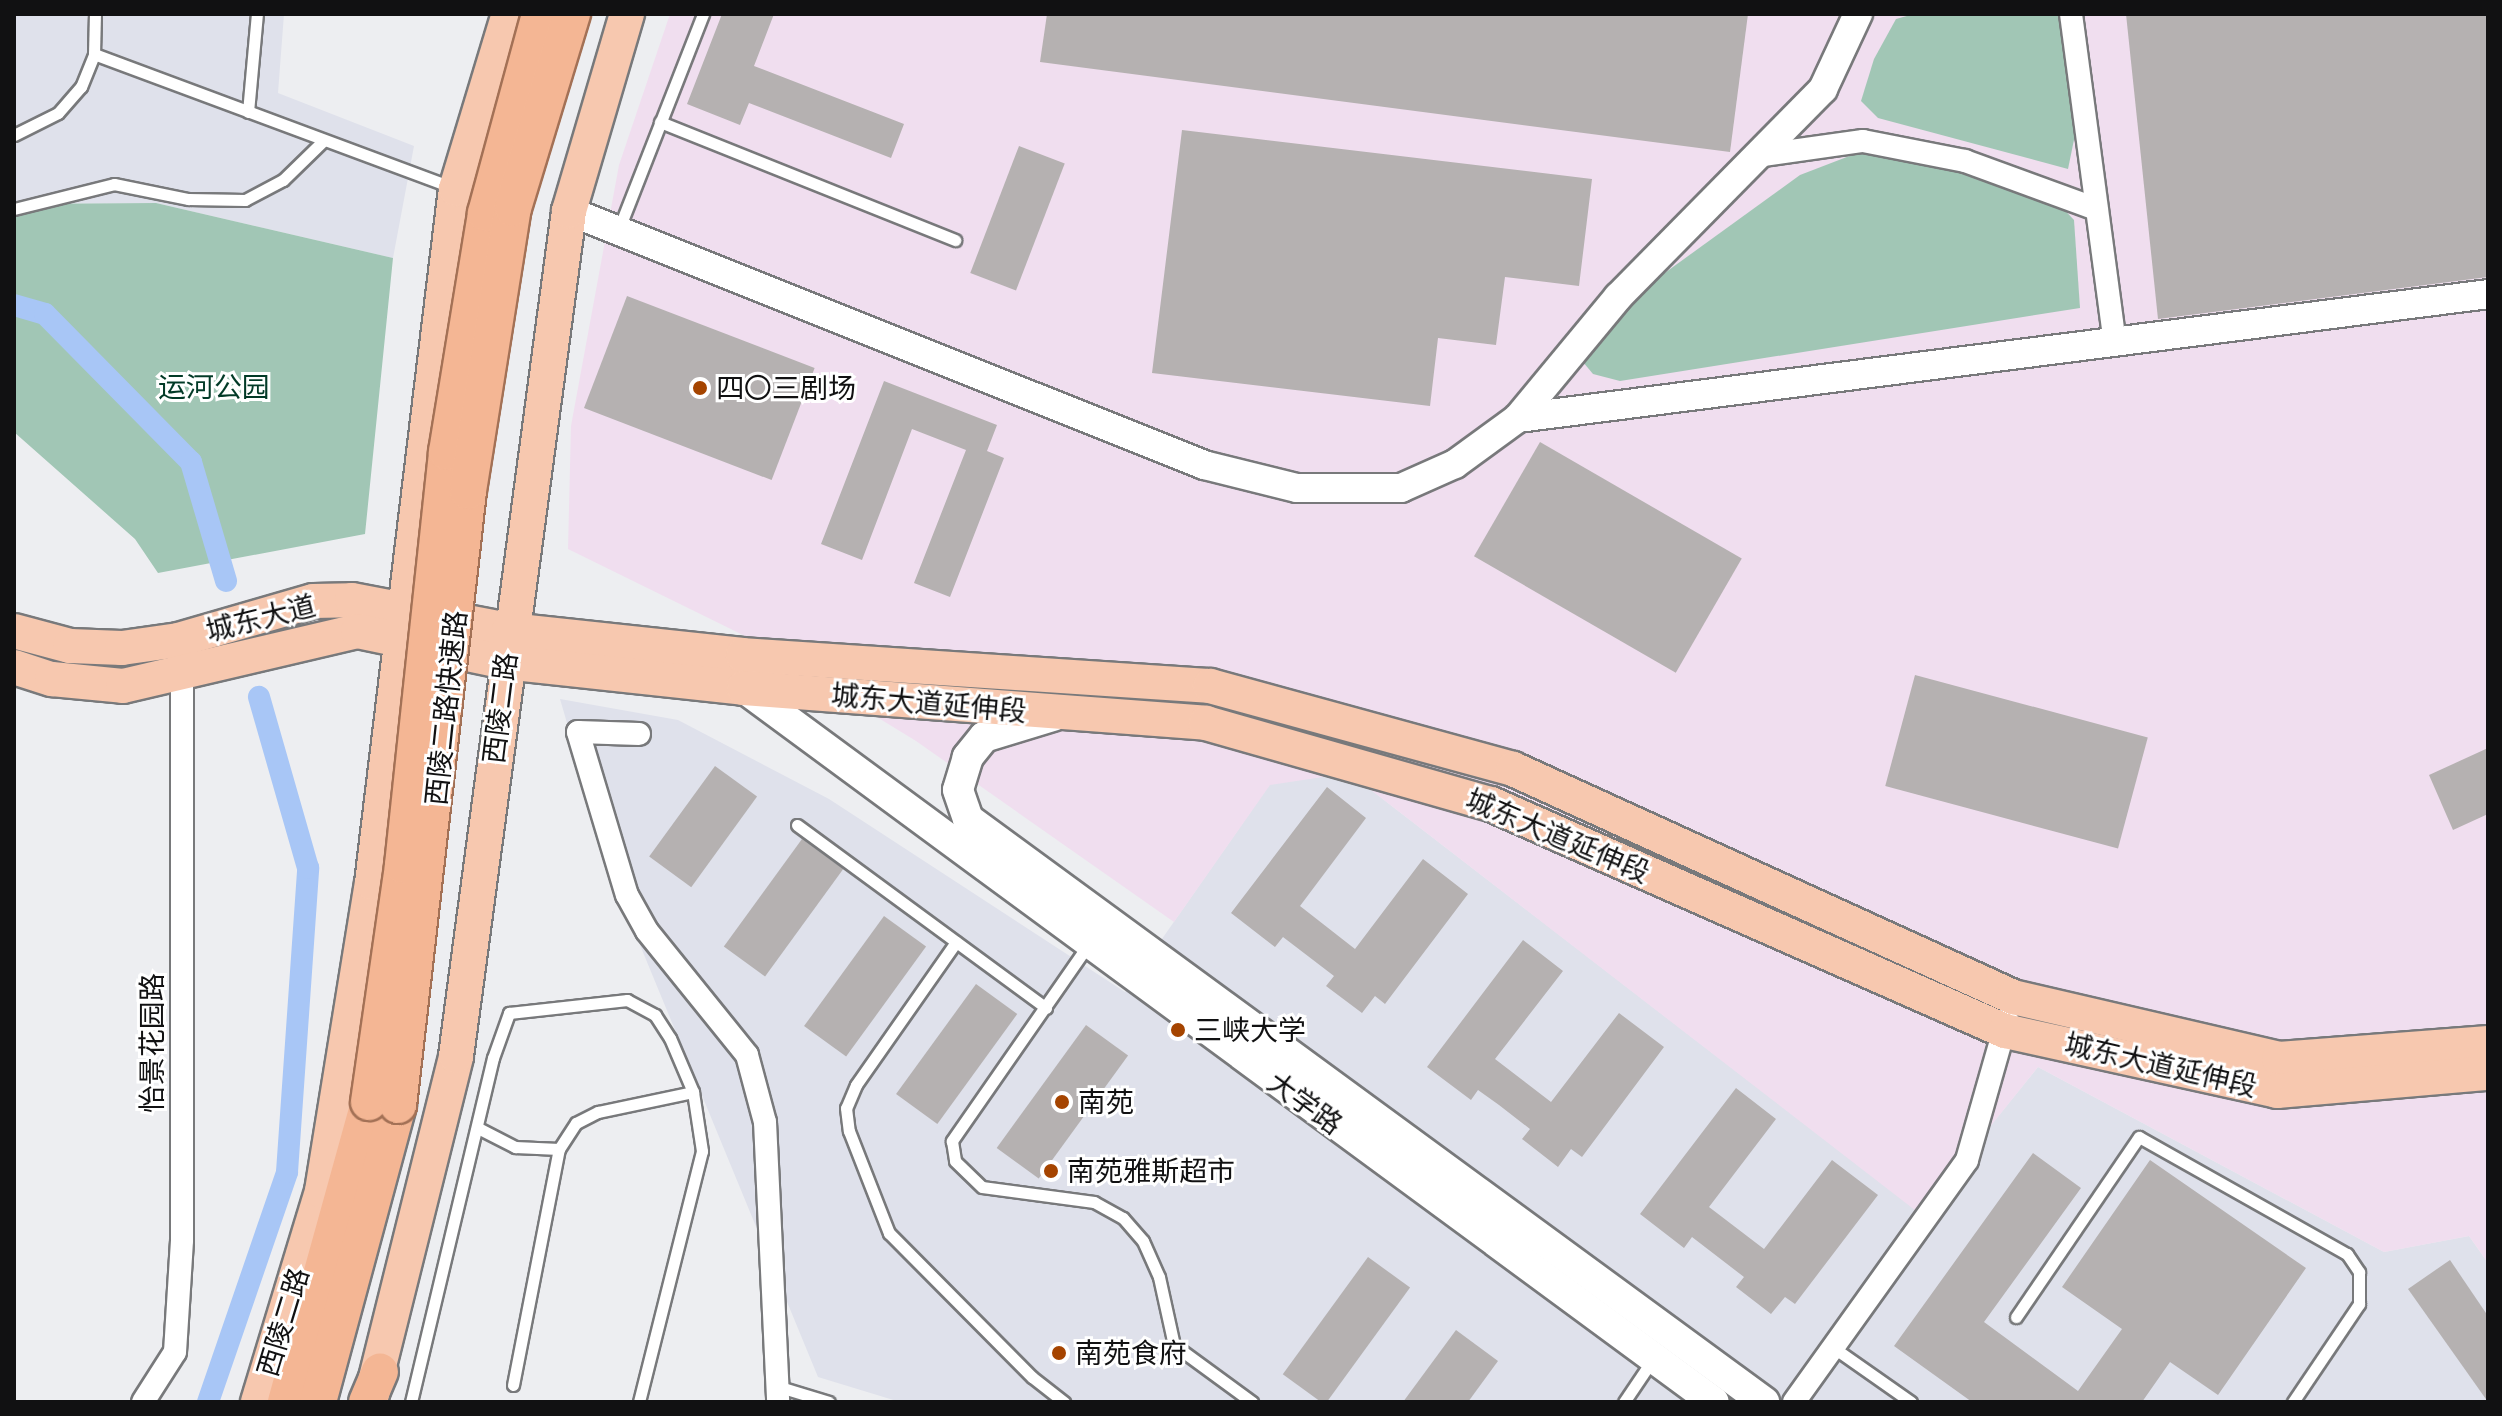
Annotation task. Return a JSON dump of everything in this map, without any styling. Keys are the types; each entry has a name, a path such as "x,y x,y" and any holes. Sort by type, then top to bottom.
{"highway":[{"name":"西陵二路快速路","path":"286,1402 383,1103 403,865 447,452 486,213 540,14"},
{"name":"西陵二路快速路","path":"318,1402 383,1103 468,491 513,208 572,14"}],"main road":[{"name":"西陵二路","path":"258,1402 322,1191 406,622 456,189 509,14"},
{"name":"西陵二路","path":"372,1392 456,1056 507,646 569,211 627,14"},
{"name":"城东大道","path":"14,631 70,646 122,648 178,640 313,601 507,646"},
{"name":"城东大道","path":"14,667 52,679 123,686 182,674 319,636 406,622"},
{"name":"城东大道延伸段","path":"507,646 744,688 1206,723 1491,804 2005,1031 2277,1091 2488,1073"},
{"name":"城东大道延伸段","path":"507,646 743,655 1210,686 1513,769 2013,997 2279,1059 2488,1043"},
{"name":"大学路","path":"744,688 1714,1402"},
{"name":"大学路","path":"1061,714 984,737 968,757 958,790 968,819 1764,1402"}],"street":[{"path":"569,211 1204,465 1297,488 1401,488 1455,464 1518,418 1618,297 1763,155 1823,89 1858,14"},
{"path":"2071,14 2115,343"},
{"path":"1763,155 1863,141 1965,161 2096,209"},
{"path":"1518,418 2488,294"},
{"name":"怡景花园路","path":"143,1402 175,1352 182,1240 182,674"},
{"path":"639,734 578,732 627,895 647,931 747,1055 765,1122 779,1395"},
{"path":"1794,1402 1967,1160 2013,997"}],"lane":[{"path":"14,135 58,113 81,87 94,54 95,14"},
{"path":"248,112 257,14"},
{"path":"618,231 703,14"},
{"path":"94,54 456,189"},
{"path":"660,122 955,240"},
{"path":"14,209 114,184 188,199 245,200 283,180 324,140"},
{"path":"797,825 1046,1008"},
{"path":"956,942 856,1085 846,1108 849,1131 889,1233 1012,1358 1064,1402"},
{"path":"1089,943 952,1141 955,1161 982,1187 1094,1202 1123,1218 1143,1241 1159,1277 1174,1345 1252,1402"},
{"path":"411,1402 509,1013 547,1006 627,1000 655,1015 693,1092 702,1151 639,1402"},
{"path":"513,1385 559,1149 576,1123 598,1112 693,1092"},
{"path":"478,1128 515,1147 559,1149"},
{"path":"2016,1317 2139,1137 2347,1254 2359,1272 2359,1304 2293,1402"},
{"path":"1834,1348 1911,1402"},
{"path":"1624,1402 1654,1358"},
{"path":"779,1395 829,1402"}],"shaded area":[{"path":"14,14 284,14 278,93 414,146 393,258 156,203 14,204"},
{"path":"670,14 2488,14 2488,1263 2469,1236 2384,1252 2038,1067 1920,1214 1349,773 1270,785 1174,922 916,741 743,635 568,549 571,426 619,165"},
{"name":"三峡大学","path":"560,699 678,720 829,799 1125,992 1270,784 1349,773 1920,1213 2038,1067 2384,1252 2469,1236 2488,1263 2488,1402 900,1402 818,1377 612,877"}],"green space":[{"path":"1914,14 2059,14 2076,130 2068,169 1878,118 1861,101 1874,59 1896,19"},
{"path":"1865,150 1951,168 2059,204 2074,220 2080,308 1620,381 1593,374 1583,362 1587,347 1626,301 1800,175"},
{"name":"运河公园","path":"156,203 393,258 365,534 158,573 135,539 14,432 14,204"}],"building":[{"path":"722,14 774,14 754,66 904,124 891,158 749,103 740,125 687,104"},
{"path":"1047,14 1748,14 1730,152 1040,62"},
{"path":"2126,14 2488,14 2488,277 2158,319"},
{"path":"1182,130 1592,179 1579,286 1505,277 1496,345 1438,338 1430,406 1152,373"},
{"path":"1019,146 1065,164 1016,291 970,273"},
{"name":"四〇三剧场","path":"627,296 815,368 772,480 584,408"},
{"path":"884,381 997,425 987,451 1004,458 950,597 914,583 966,450 912,429 862,560 821,544"},
{"path":"1540,442 1742,559 1676,673 1474,556"},
{"path":"1915,675 2148,737 2118,848 1885,786"},
{"path":"2488,748 2488,814 2453,830 2429,775"},
{"path":"715,766 757,797 691,887 649,857"},
{"path":"1327,787 1366,818 1300,906 1355,949 1423,859 1468,894 1385,1004 1375,996 1362,1013 1326,986 1334,976 1283,937 1275,947 1231,913"},
{"path":"802,839 843,869 765,977 724,947"},
{"path":"884,916 926,947 846,1057 804,1026"},
{"path":"1523,940 1563,971 1495,1059 1551,1102 1619,1013 1664,1047 1582,1157 1571,1149 1558,1167 1522,1139 1530,1129 1499,1105 1478,1090 1471,1100 1427,1067"},
{"path":"976,984 1017,1014 937,1124 896,1094"},
{"name":"南苑","path":"1086,1025 1128,1056 1039,1179 997,1148"},
{"path":"1736,1088 1776,1119 1709,1207 1764,1249 1832,1160 1878,1195 1795,1304 1785,1297 1771,1314 1736,1287 1744,1277 1692,1237 1684,1248 1640,1214"},
{"path":"2033,1153 2081,1188 1984,1322 2078,1391 2122,1329 2062,1287 2150,1160 2306,1268 2218,1395 2170,1362 2142,1402 1972,1402 1894,1346"},
{"path":"1368,1257 1410,1288 1327,1402 1321,1402 1283,1374"},
{"path":"2450,1260 2488,1316 2488,1402 2408,1289"},
{"path":"1456,1330 1498,1361 1468,1402 1403,1402"}],"waterway":[{"path":"14,305 45,314 191,462 226,581"},
{"path":"208,1402 287,1172 308,868 259,697"}],"place":[{"name":"四〇三剧场","path":"700,388"},
{"name":"三峡大学","path":"1178,1030"},
{"name":"南苑","path":"1062,1102"},
{"name":"南苑雅斯超市","path":"1051,1171"},
{"name":"南苑食府","path":"1059,1353"}]}
